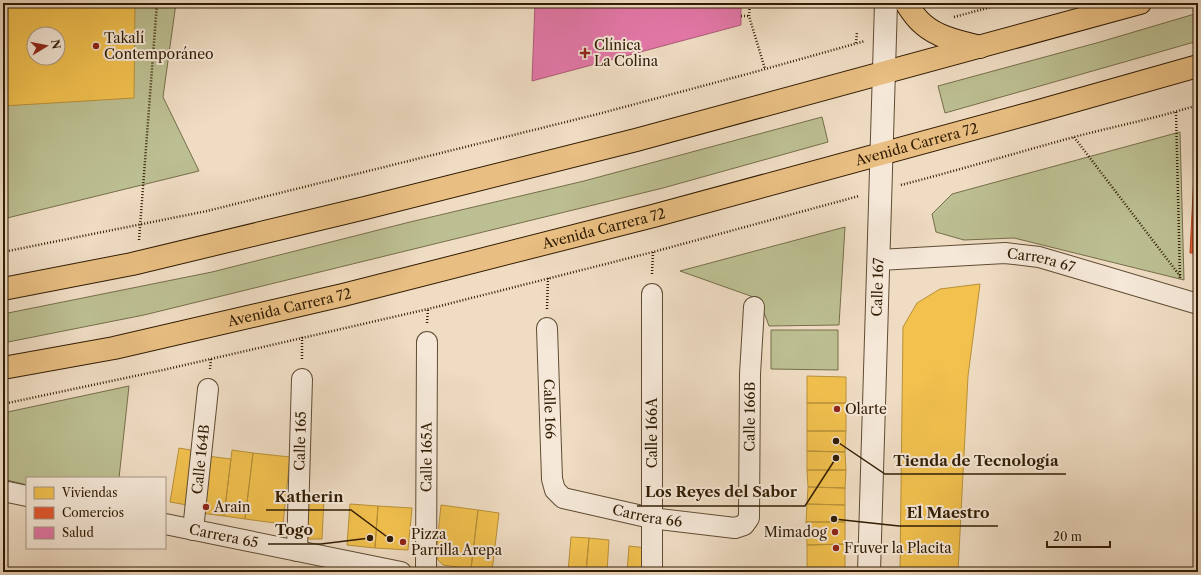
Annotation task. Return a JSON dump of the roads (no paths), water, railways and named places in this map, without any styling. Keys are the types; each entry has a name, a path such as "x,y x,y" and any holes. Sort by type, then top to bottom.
{"highway":[{"path":"906,3 913,14 924,26 954,41 981,47"},
{"path":"3,289 137,263 628,142 1140,3"},
{"name":"Avenida Carrera 72","path":"3,368 114,348 343,295 646,218 1043,110 1198,66"}],"street":[{"name":"Calle 167","path":"869,572 886,3"},
{"name":"Carrera 67","path":"878,260 1005,253 1024,255 1039,257 1190,301"},
{"name":"Calle 166A","path":"652,294 652,572"},
{"name":"Calle 166B","path":"744,525 749,518 750,374 754,307"},
{"name":"Calle 166","path":"547,328 552,479 555,490"},
{"name":"Calle 165A","path":"426,572 427,342"},
{"name":"Calle 165","path":"297,551 302,379"},
{"name":"Calle 164B","path":"193,530 208,389"},
{"name":"Carrera 66","path":"555,490 563,498 651,518 735,528 744,525"},
{"path":"3,492 26,496"},
{"name":"Carrera 65","path":"166,524 401,572"}],"place":[{"name":"Takalí Contemporáneo","path":"96,46"},
{"name":"Clínica La Colina","path":"585,53"},
{"name":"Olarte","path":"837,409"},
{"name":"Tienda de Tecnología","path":"836,441"},
{"name":"Los Reyes del Sabor","path":"836,458"},
{"name":"Arain","path":"206,507"},
{"name":"El Maestro","path":"834,519"},
{"name":"Mimadog","path":"835,532"},
{"name":"Togo","path":"370,538"},
{"name":"Katherin","path":"390,539"},
{"name":"Pizza Parrilla Arepa","path":"403,542"},
{"name":"Fruver la Placita","path":"836,548"}]}
